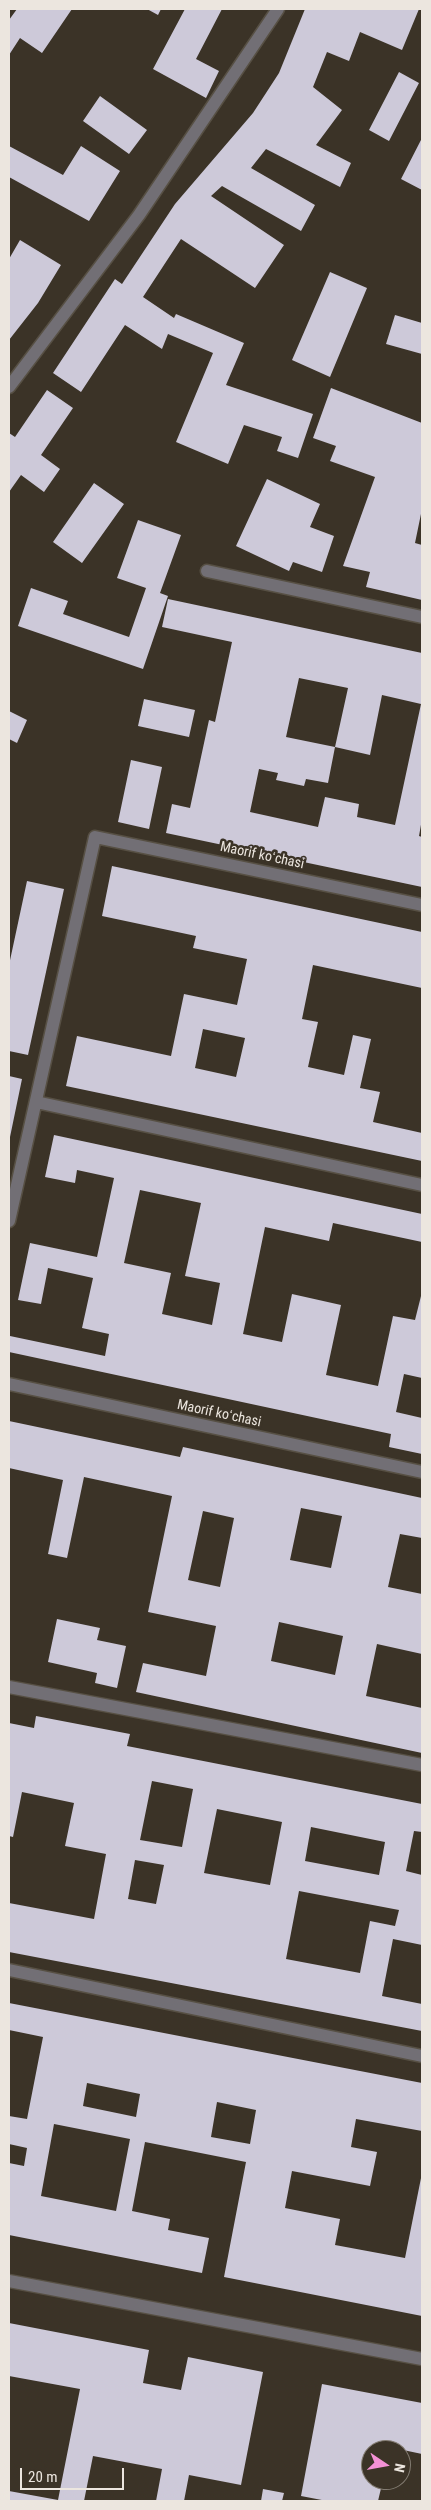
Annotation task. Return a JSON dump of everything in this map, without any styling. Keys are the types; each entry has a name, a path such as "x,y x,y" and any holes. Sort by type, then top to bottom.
{"street":[{"path":"9,387 139,215 278,9"},
{"path":"207,571 422,617"},
{"name":"Maorif koʻchasi","path":"36,1102 95,836 422,905"},
{"path":"9,1221 36,1102 422,1185"},
{"name":"Maorif koʻchasi","path":"9,1384 422,1472"},
{"path":"9,1688 422,1765"},
{"path":"9,1970 422,2056"},
{"path":"9,2281 422,2359"}],"building":[{"path":"17,9 72,9 42,53 20,38 9,55 9,20"},
{"path":"147,9 161,9 158,15"},
{"path":"185,9 222,9 196,59 219,71 206,98 153,69"},
{"path":"305,9 419,9 402,50 360,32 349,61 327,52 313,87 342,110 316,145 351,163 340,187 266,149 251,168 315,205 301,231 222,186 211,196 284,245 255,288 181,239 143,297 174,318 176,314 244,343 226,385 313,414 298,458 277,451 282,437 244,425 228,464 176,442 213,353 168,334 162,349 125,325 81,392 53,373 115,279 122,284 175,204 253,113 279,73"},
{"path":"399,72 419,83 389,141 369,130"},
{"path":"100,96 147,130 129,154 83,121"},
{"path":"422,138 422,190 401,179"},
{"path":"9,146 63,175 81,146 120,171 89,221 9,177"},
{"path":"20,240 61,265 38,303 9,340 9,259"},
{"path":"330,272 367,288 330,377 292,360"},
{"path":"395,315 422,323 422,354 386,344"},
{"path":"331,388 422,423 422,509 415,543 422,545 422,600 366,587 370,572 343,566 375,477 330,461 336,446 313,438"},
{"path":"47,390 73,408 41,455 60,469 44,492 21,475 9,492 9,433 15,437"},
{"path":"267,479 320,504 310,527 334,536 322,572 293,562 289,571 236,546"},
{"path":"94,483 124,504 82,563 53,542"},
{"path":"138,520 181,535 160,593 168,596 143,669 18,626 31,588 68,601 63,614 129,637 146,588 117,578"},
{"path":"168,599 422,653 422,819 419,836 422,837 422,887 166,833 172,804 190,808 209,720 215,722 232,642 162,627","holes":["299,678 348,688 335,747 286,737","382,695 421,704 395,825 357,817 359,804 325,797 318,827 250,812 259,769 278,773 276,780 304,786 306,779 328,783 335,747 370,755"]},
{"path":"144,699 195,710 189,737 138,726"},
{"path":"9,711 27,720 17,743 9,739"},
{"path":"131,760 162,767 149,829 118,822"},
{"path":"112,866 422,932 422,988 313,965 302,1019 318,1022 308,1067 344,1075 353,1035 371,1039 360,1088 380,1092 373,1122 422,1133 422,1161 66,1086 77,1036 171,1056 184,994 237,1005 247,959 193,948 196,936 102,916","holes":["203,1029 245,1038 236,1077 195,1068"]},
{"path":"27,881 64,889 28,1055 9,1051 9,965"},
{"path":"9,1076 22,1079 10,1137 9,1137"},
{"path":"54,1135 422,1214 422,1242 333,1223 329,1241 265,1227 243,1334 282,1342 292,1294 341,1305 326,1375 378,1386 393,1316 415,1320 422,1292 422,1378 404,1374 396,1412 422,1418 422,1454 389,1447 391,1434 9,1352 10,1336 105,1356 109,1334 82,1328 93,1278 48,1268 41,1304 18,1300 30,1243 97,1257 114,1178 77,1170 75,1183 45,1177","holes":["140,1190 201,1203 185,1276 220,1283 212,1325 162,1314 171,1273 124,1263"]},
{"path":"9,1421 180,1457 183,1447 422,1498 422,1538 400,1534 388,1587 422,1594 422,1654 377,1644 366,1696 422,1708 422,1753 136,1692 143,1663 206,1676 216,1626 148,1612 172,1496 84,1477 67,1558 48,1554 63,1480 9,1468","holes":["301,1508 342,1516 331,1568 290,1560","203,1511 234,1518 220,1587 188,1580","279,1622 343,1636 335,1675 271,1661"]},
{"path":"57,1619 100,1628 97,1640 126,1646 117,1688 95,1683 97,1673 48,1662"},
{"path":"36,1716 130,1734 127,1746 422,1804 422,1832 414,1831 406,1871 422,1875 422,1945 393,1939 382,1996 422,2004 422,2031 9,1952 9,1903 94,1919 106,1854 65,1846 74,1803 22,1792 13,1837 9,1836 9,1723 34,1728","holes":["152,1781 193,1789 182,1847 140,1840","217,1809 282,1822 270,1885 204,1873","311,1827 385,1842 379,1875 305,1861","135,1860 164,1865 156,1904 128,1899","299,1891 399,1910 395,1926 370,1921 360,1973 286,1959"]},
{"path":"9,2003 422,2083 422,2131 356,2119 351,2147 377,2152 370,2186 292,2171 285,2208 340,2219 335,2245 405,2258 422,2173 422,2316 224,2277 246,2162 145,2142 132,2211 170,2219 168,2230 209,2238 202,2273 9,2235 9,2163 24,2166 27,2148 9,2144 9,2116 27,2119 43,2037 9,2030","holes":["87,2083 140,2094 136,2117 83,2106","217,2102 256,2110 250,2144 211,2137","54,2124 130,2139 116,2211 41,2196"]},
{"path":"9,2323 149,2350 143,2383 181,2390 188,2357 263,2372 241,2485 189,2475 184,2501 156,2501 162,2469 93,2456 84,2501 9,2501 9,2491 58,2500 80,2389 9,2376"},
{"path":"322,2384 422,2403 422,2454 411,2452 411,2440 361,2440 361,2490 381,2490 378,2501 327,2501 301,2496"},
{"path":"263,2489 284,2493 282,2501 261,2501"}]}
